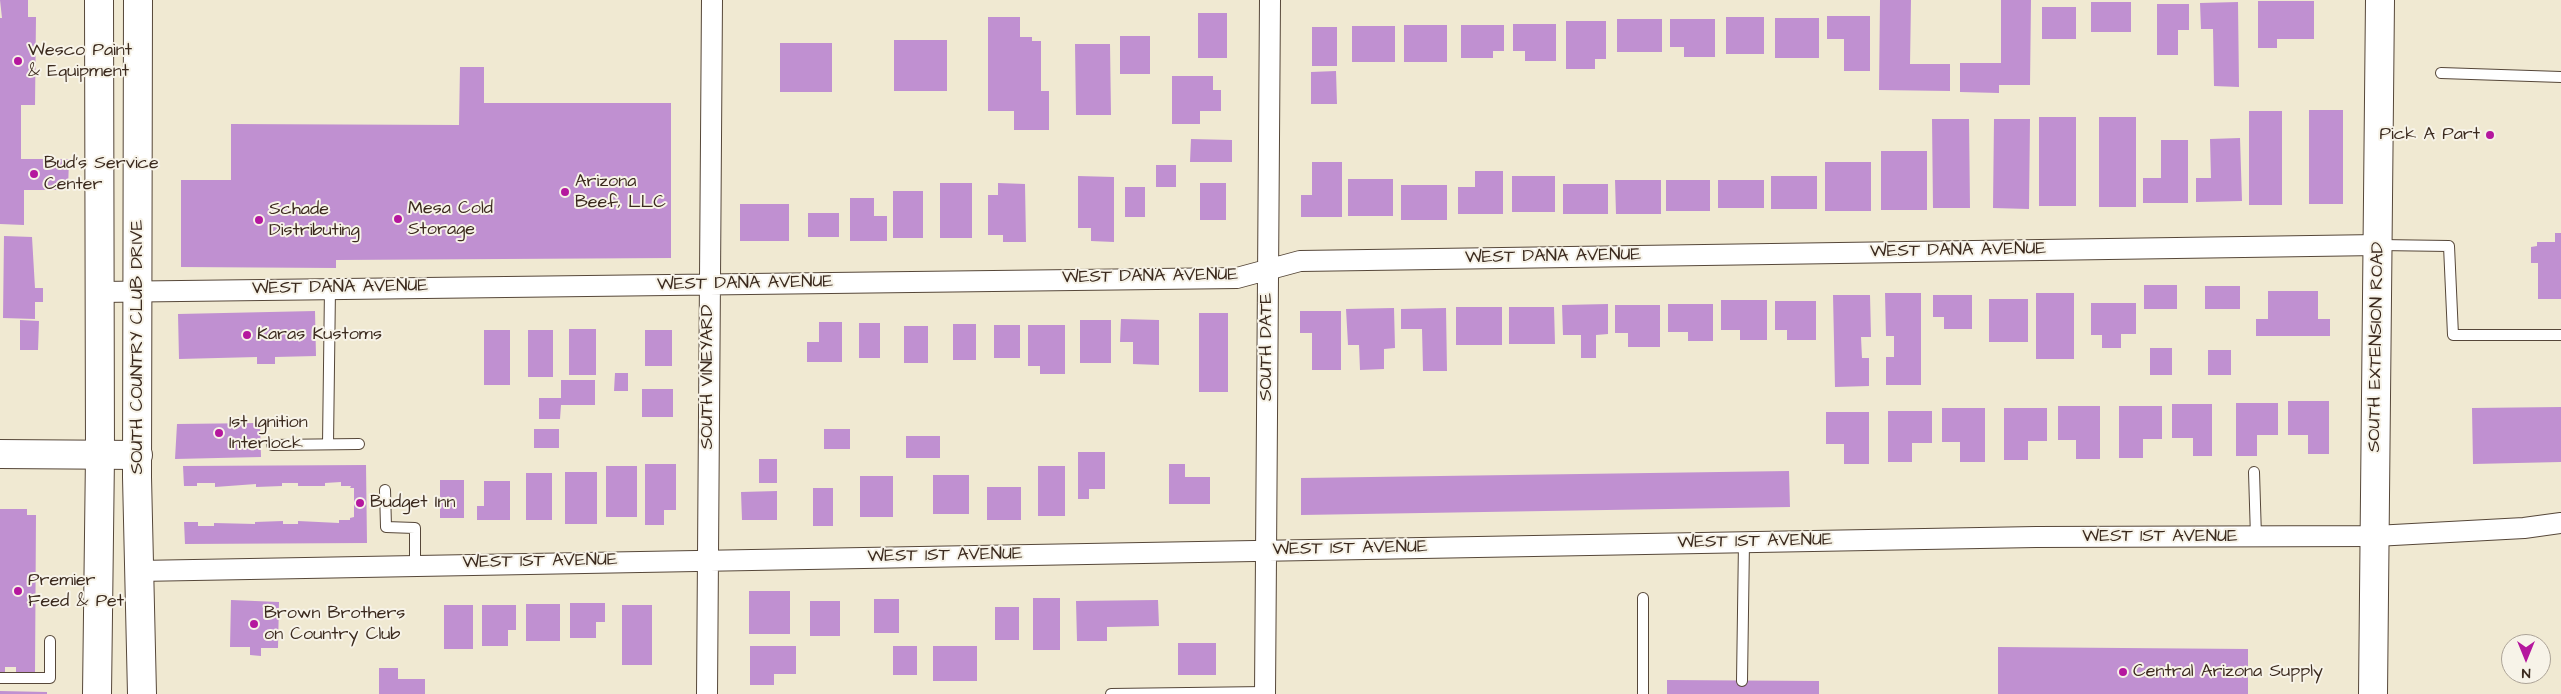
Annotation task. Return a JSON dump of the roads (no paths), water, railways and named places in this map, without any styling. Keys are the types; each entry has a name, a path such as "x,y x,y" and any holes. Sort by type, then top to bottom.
{"main road":[{"path":"97,694 100,454 98,0"},
{"name":"SOUTH COUNTRY CLUB DRIVE","path":"138,0 138,571 142,694"},
{"name":"SOUTH EXTENSION ROAD","path":"2373,694 2380,0"},
{"path":"0,454 138,455"}],"street":[{"name":"SOUTH VINEYARD","path":"707,694 708,284 712,0"},
{"name":"SOUTH DATE","path":"1265,693 1270,0"},
{"name":"WEST DANA AVENUE","path":"100,292 1237,278 1268,268 1310,261 2378,245"},
{"name":"WEST 1ST AVENUE","path":"138,571 707,559 1265,551 2036,536 2375,536 2524,528 2561,523"}],"lane":[{"path":"2441,74 2561,77"},
{"path":"2378,245 2449,246 2453,335 2561,335"},
{"path":"328,444 330,288"},
{"path":"272,445 359,444"},
{"path":"2254,472 2256,536"},
{"path":"385,490 386,527 415,528 415,565"},
{"path":"1742,681 1744,542"},
{"path":"1643,598 1643,694"},
{"path":"0,678 50,678 50,641"},
{"path":"1111,694 1265,693"}],"place":[{"name":"Wesco Paint & Equipment","path":"18,61"},
{"name":"Pick A Part","path":"2490,135"},
{"name":"Bud's Service Center","path":"34,174"},
{"name":"Arizona Beef, LLC","path":"565,192"},
{"name":"Mesa Cold Storage","path":"398,219"},
{"name":"Schade Distributing","path":"259,220"},
{"name":"Karas Kustoms","path":"247,335"},
{"name":"1st Ignition Interlock","path":"219,433"},
{"name":"Budget Inn","path":"360,503"},
{"name":"Premier Feed & Pet","path":"18,591"},
{"name":"Brown Brothers on Country Club","path":"254,624"},
{"name":"Central Arizona Supply","path":"2123,672"}]}
